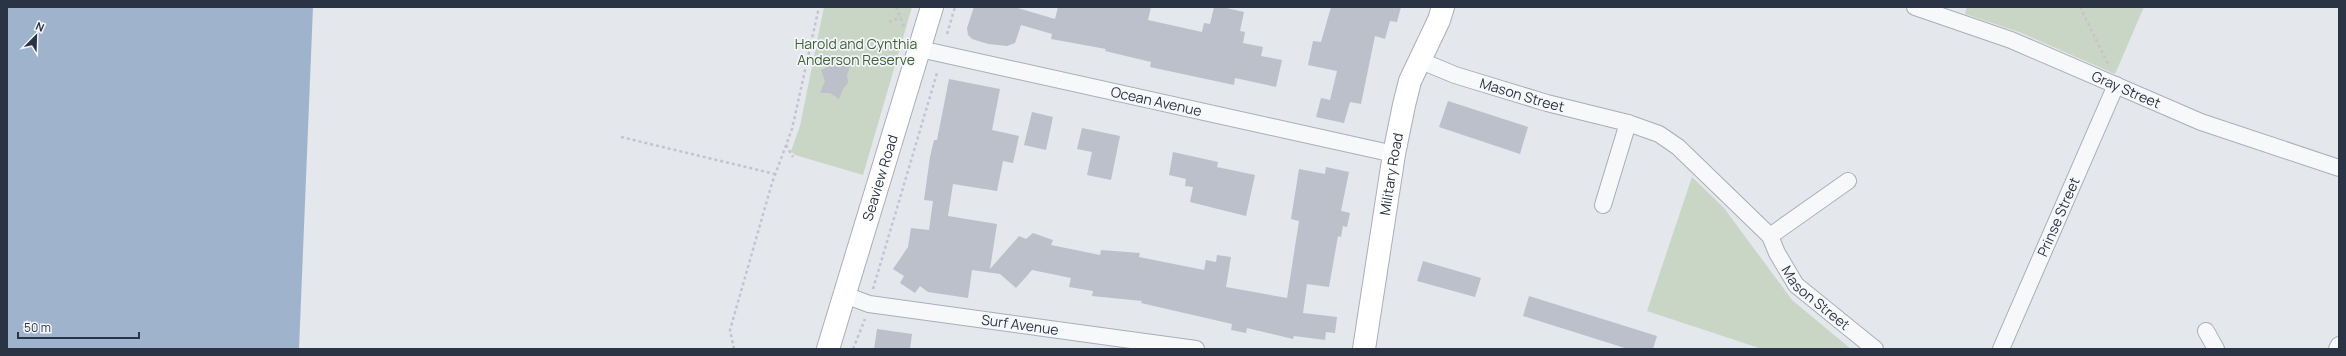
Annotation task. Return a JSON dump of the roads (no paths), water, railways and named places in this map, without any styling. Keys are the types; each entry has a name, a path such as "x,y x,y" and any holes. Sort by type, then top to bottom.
{"street":[{"name":"Seaview Road","path":"828,349 845,295 914,41 932,7"},
{"name":"Military Road","path":"1364,349 1394,154 1410,81 1439,20 1443,7"},
{"name":"Gray Street","path":"1915,7 2011,40 2202,122 2339,168"},
{"name":"Ocean Avenue","path":"914,41 1394,154"},
{"name":"Mason Street","path":"1419,60 1455,75 1547,104 1628,123 1659,134 1678,147 1770,236 1777,253 1796,284 1875,349"},
{"name":"Prinse Street","path":"2001,349 2110,83"},
{"path":"1603,205 1628,123"},
{"path":"1770,236 1848,181"},
{"name":"Surf Avenue","path":"845,295 869,304 1196,349"},
{"path":"2206,331 2216,349"},
{"path":"2337,349 2339,345"}],"water":[{"path":"7,7 313,7 299,349 7,349"}],"park label":[{"name":"Harold and Cynthia Anderson Reserve","path":"856,52"}]}
